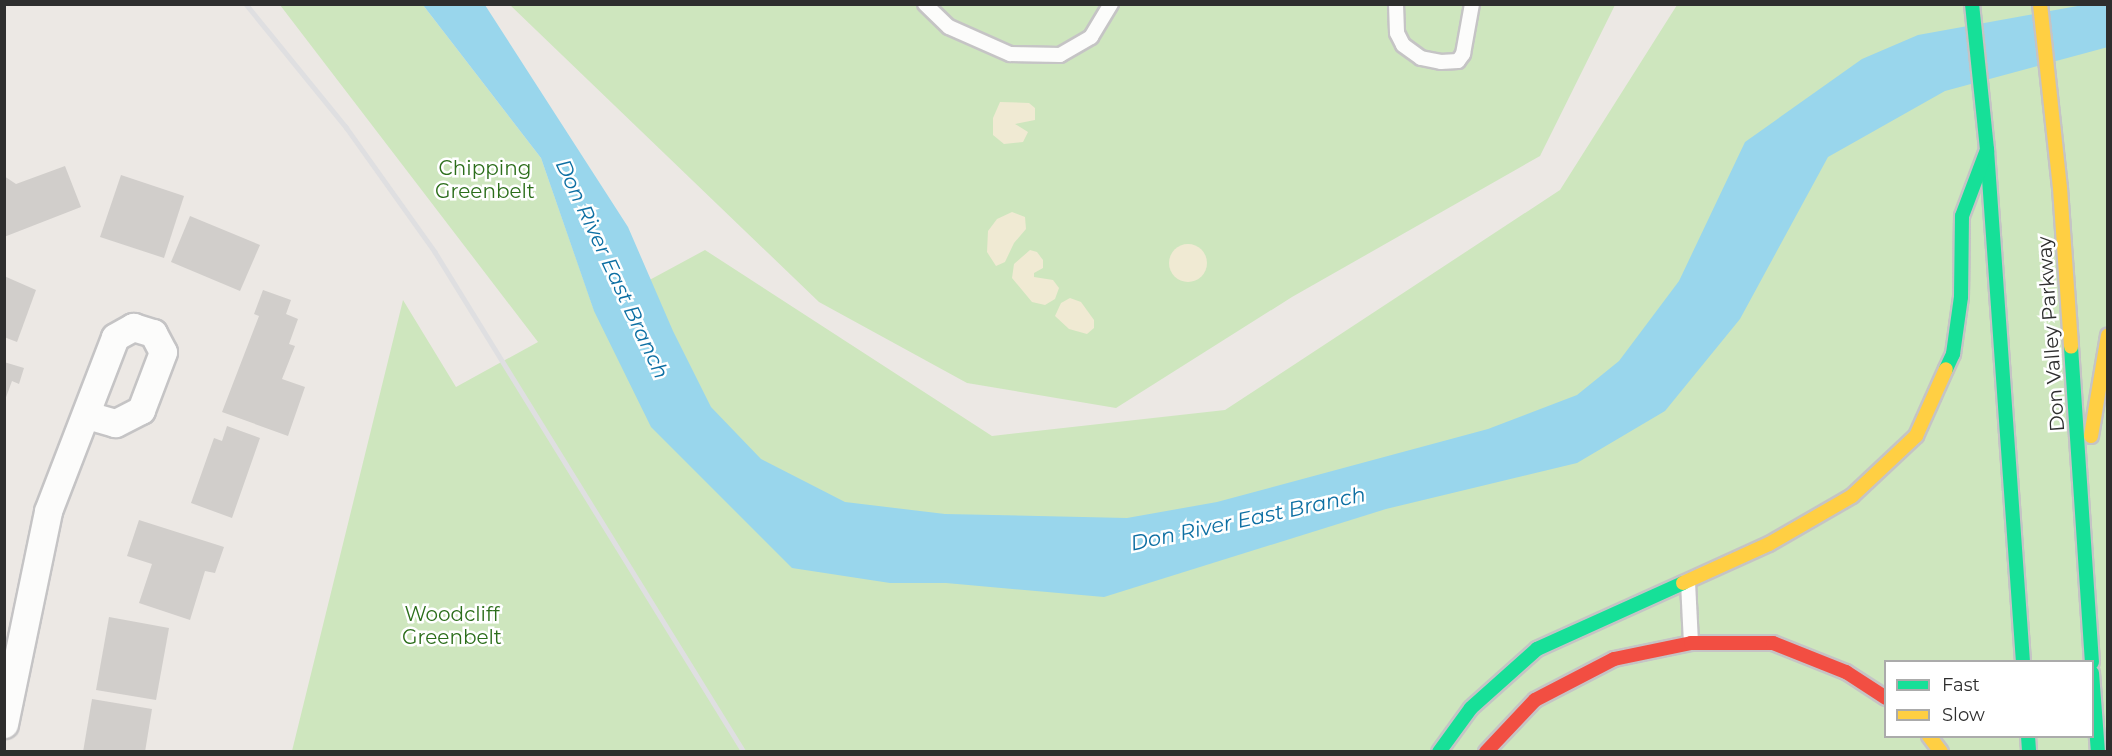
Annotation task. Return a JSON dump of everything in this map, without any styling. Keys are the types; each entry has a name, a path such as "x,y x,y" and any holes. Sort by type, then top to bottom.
{"highway":[{"path":"1971,4 1987,150 2023,660"},
{"name":"Don Valley Parkway","path":"2040,4 2060,188 2092,660"},
{"path":"1439,752 1471,708 1537,649 1769,543 1852,496 1916,436 1953,354 1961,297 1962,216 1987,150"},
{"path":"2081,497 2108,335"},
{"path":"1486,752 1535,700 1614,659 1691,642 1773,643 1846,672 1884,697"},
{"path":"2094,699 2098,752"},
{"path":"1930,738 1941,752"}],"street":[{"path":"4,724 12,644 48,511 87,415"}],"lane":[{"path":"924,4 949,27 1010,54 1060,55 1092,37 1111,4"},
{"path":"1396,4 1397,33 1403,45 1421,58 1441,62 1458,61 1463,54 1472,4"},
{"path":"1687,580 1691,642"}],"green space":[{"path":"280,5 423,5 541,158 594,310 705,250 992,436 1225,410 1560,190 1677,5 2107,5 2107,751 292,751 403,300 456,387 538,342"},
{"path":"510,5 1615,5 1540,156 1292,297 1116,408 967,383 819,302"}],"sand":[{"path":"1000,102 1029,103 1035,108 1035,120 1015,124 1028,132 1023,142 1004,144 993,135 993,118"},
{"path":"1012,212 1025,217 1026,229 1014,243 1005,262 996,266 987,252 988,231 997,219"},
{"path":"1188,244 1202,249 1207,263 1202,277 1188,282 1174,277 1169,263 1174,249"},
{"path":"1030,250 1037,252 1043,260 1043,268 1034,273 1034,277 1053,280 1059,288 1055,299 1045,305 1032,302 1012,278 1014,264"},
{"path":"1070,298 1081,302 1094,320 1094,328 1087,334 1069,329 1055,316 1061,303"}],"water":[{"name":"Don River East Branch","path":"423,5 485,5 628,227 673,331 711,407 761,459 845,502 945,514 1127,518 1217,502 1488,429 1577,395 1619,361 1679,281 1745,142 1862,59 1918,35 2083,5 2107,5 2108,47 1945,91 1828,157 1740,319 1665,411 1577,463 1386,509 1104,597 946,583 890,583 792,568 651,427 594,311 541,158"}],"building":[{"path":"65,166 81,207 4,237 4,176 16,184"},
{"path":"121,175 184,196 164,258 100,237"},
{"path":"190,216 260,245 240,291 171,262"},
{"path":"4,276 36,290 17,342 4,337"},
{"path":"263,290 291,300 286,314 298,319 289,344 295,346 282,379 305,387 288,436 222,412 259,316 254,314"},
{"path":"4,362 24,368 19,384 12,381 5,400"},
{"path":"227,426 260,438 232,518 191,503 214,438 222,441"},
{"path":"139,520 224,547 215,573 205,571 190,620 139,603 152,564 127,556"},
{"path":"109,617 169,628 156,700 96,690"},
{"path":"92,699 152,709 145,752 83,752"}],"railway":[{"path":"246,4 346,127 435,252 744,752"}],"traffic: fast":[{"path":"1972,4 1987,150 2023,660"},
{"path":"1946,369 1953,354 1961,297 1962,216 1987,150"},
{"path":"2071,347 2092,660"},
{"path":"1439,752 1471,708 1537,649 1683,583"},
{"path":"2094,699 2098,752"},
{"path":"2028,738 2029,752"}],"traffic: slow":[{"path":"2040,4 2060,188 2071,347"},
{"path":"2091,436 2108,335"},
{"path":"1683,583 1769,544 1852,496 1916,436 1946,369"},
{"path":"1930,738 1941,752"}],"traffic: jam":[{"path":"1486,752 1535,700 1614,659 1691,643 1773,643 1846,672 1884,697"}],"park label":[{"name":"Chipping Greenbelt","path":"485,180"},
{"name":"Woodcliff Greenbelt","path":"452,626"}]}
